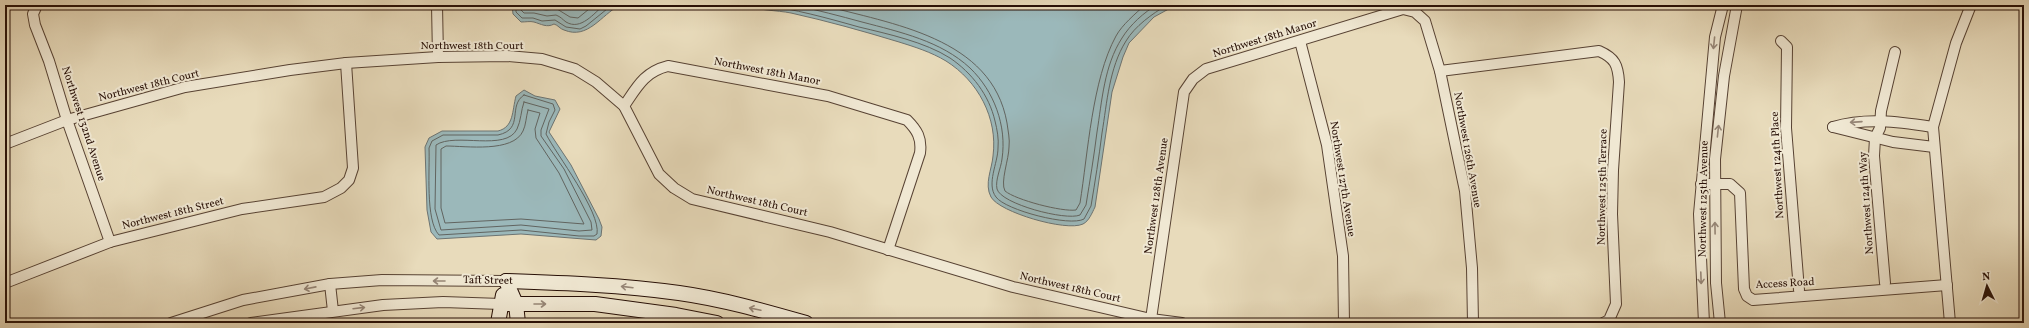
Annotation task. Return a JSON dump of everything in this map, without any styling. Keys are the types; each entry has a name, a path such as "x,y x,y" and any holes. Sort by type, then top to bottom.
{"street":[{"path":"437,5 438,57"},
{"name":"Northwest 125th Avenue","path":"1704,323 1699,214 1715,37 1723,5"},
{"name":"Northwest 125th Avenue","path":"1720,323 1716,282 1715,159 1724,76 1737,5"},
{"path":"1950,323 1933,127 1956,43 1970,5"},
{"name":"Northwest 132nd Avenue","path":"35,9 35,25 110,242"},
{"name":"Northwest 18th Manor","path":"1193,79 1206,69 1300,41 1388,12 1403,9 1415,12"},
{"name":"Northwest 126th Avenue","path":"1415,12 1425,21 1440,71 1465,191 1472,268 1473,323"},
{"name":"Northwest 127th Avenue","path":"1300,41 1327,144 1342,256 1344,323"},
{"name":"Northwest 124th Place","path":"1781,41 1788,47 1786,128 1799,290"},
{"name":"Northwest 125th Terrace","path":"1440,71 1587,51 1599,51 1609,56 1618,68 1619,82 1612,206 1616,304 1606,322"},
{"name":"Northwest 124th Way","path":"1885,283 1876,182 1875,138 1880,128 1881,111 1896,52"},
{"name":"Northwest 18th Court","path":"5,144 68,120 185,87 290,70 346,63 438,57 507,56 542,59 575,69 596,82 624,106 659,174 674,188 692,199 830,232 1013,287 1151,319 1182,323"},
{"name":"Northwest 18th Street","path":"5,283 110,242 242,209 324,197 341,188 348,180 353,168 346,63"},
{"name":"Northwest 18th Manor","path":"624,106 644,77 656,69 668,66 828,96 907,120 916,129 921,143 920,153 888,250"},
{"name":"Northwest 128th Avenue","path":"1151,319 1184,92 1193,79"},
{"path":"1933,127 1881,120 1850,122 1833,127 1875,138 1934,147"},
{"name":"Access Road","path":"1701,184 1730,184 1740,193 1744,289 1747,296 1753,300 1947,285"},
{"name":"Taft Street","path":"171,323 244,300 330,284 382,280 506,281 596,284 680,293 761,310 806,323"},
{"path":"498,323 506,281"},
{"path":"506,281 516,304 518,323"},
{"path":"330,284 333,312"},
{"name":"Taft Street","path":"251,323 383,305 443,302 501,304 595,304 676,315 717,323"}],"water":[{"path":"512,5 620,5 594,25 580,32 573,32 554,24 546,26 532,22 521,22 513,14"},
{"path":"746,5 1176,5 1154,17 1129,43 1112,92 1095,207 1085,223 1074,226 1049,223 1019,214 1006,209 991,197 988,182 994,142 989,115 976,90 968,79 946,61 917,48 858,30 818,19"},
{"path":"524,90 535,96 555,100 560,109 549,132 571,165 599,219 602,227 601,236 596,240 521,234 437,239 431,232 427,210 425,147 429,138 442,131 498,131 503,129 512,118 516,96"}]}
